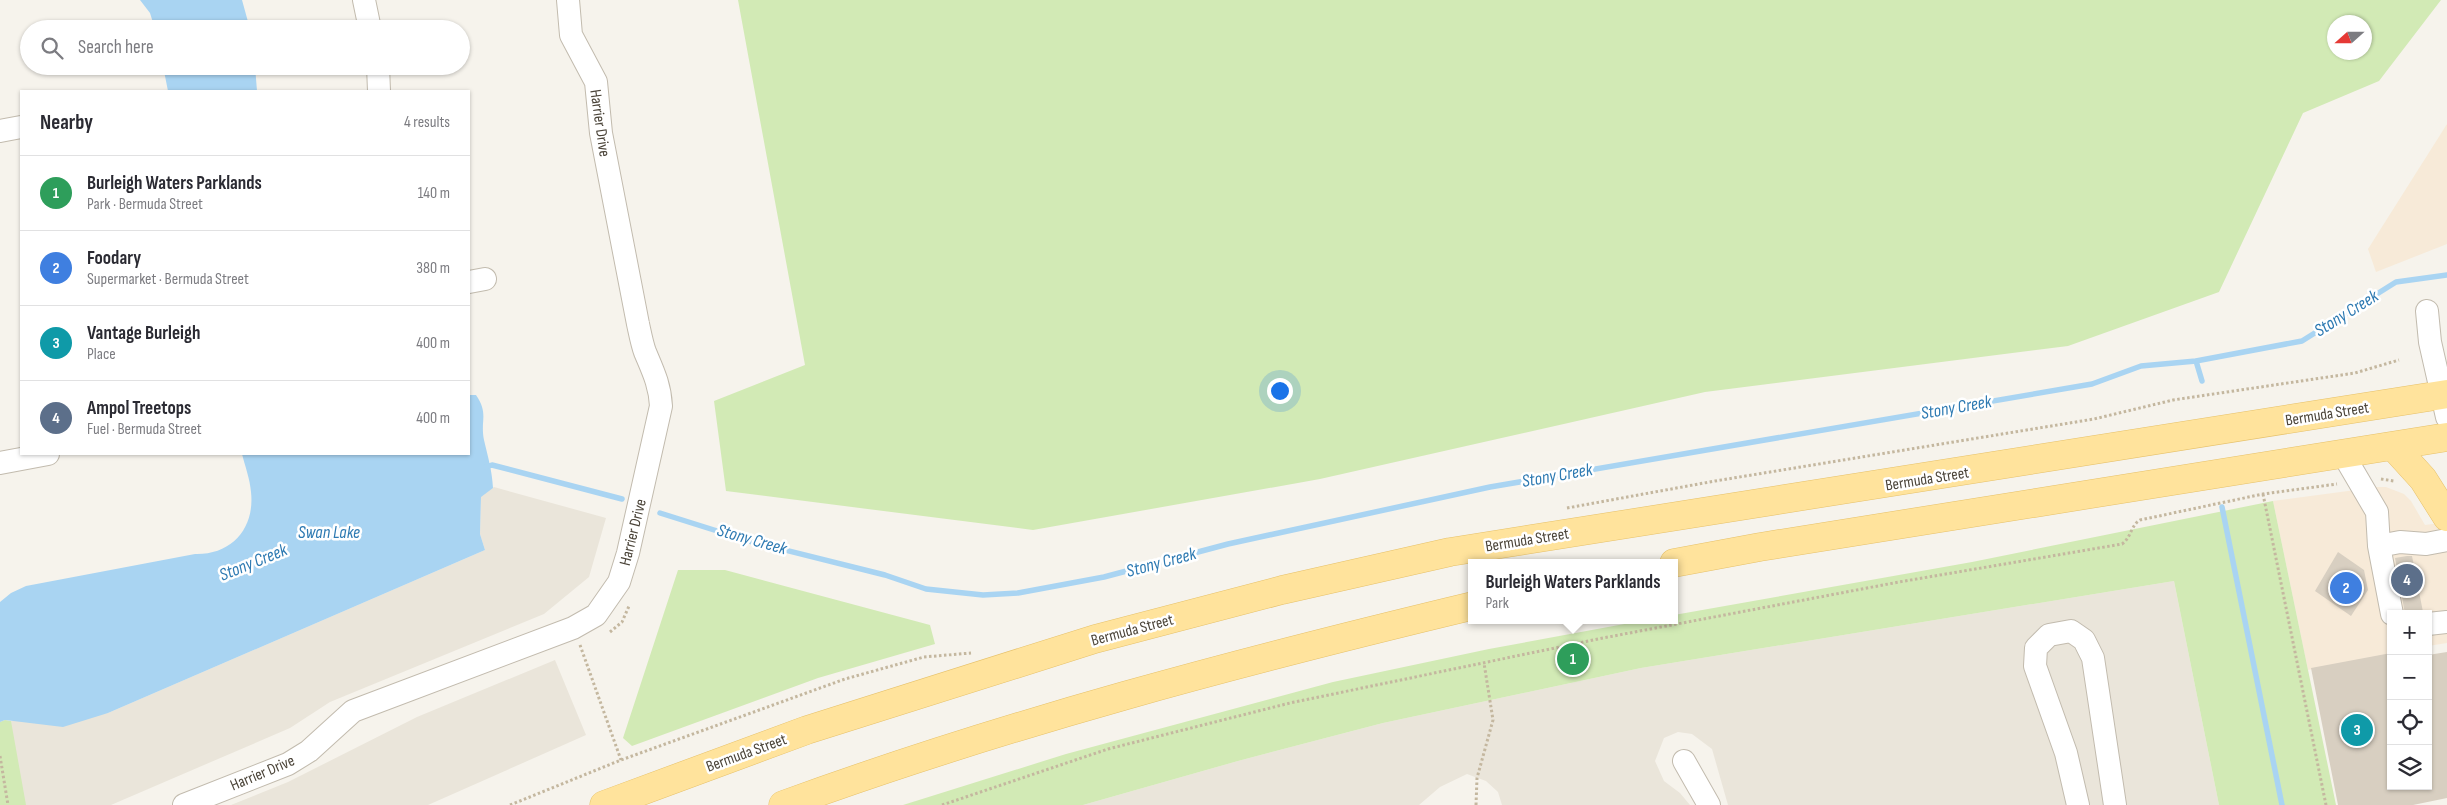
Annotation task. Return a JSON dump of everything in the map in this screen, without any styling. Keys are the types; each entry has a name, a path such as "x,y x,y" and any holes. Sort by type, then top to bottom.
{"main road":[{"name":"Bermuda Street","path":"604,805 806,730 1095,639 1272,593 1441,554 2445,402"},
{"path":"1678,562 1760,547 2447,437"},
{"path":"2393,446 2423,479 2447,517"},
{"path":"783,805 923,756 1120,696 1279,653 1468,607"}],"street":[{"path":"364,0 368,20"},
{"name":"Harrier Drive","path":"184,805 288,764 309,751 353,711 573,628 596,615 619,582 628,552 661,406 661,391 657,377 644,351 638,324 601,133 596,82 571,35 568,0"},
{"path":"378,75 379,90"},
{"path":"0,131 20,127"},
{"path":"2427,311 2430,342 2445,402"},
{"path":"2343,454 2357,481 2377,512 2379,546 2391,610"},
{"path":"0,463 43,455"},
{"path":"2379,546 2406,542 2426,544 2447,540"},
{"path":"2432,624 2447,622"},
{"path":"2078,805 2066,753 2035,666 2036,648 2049,635 2071,630 2084,640 2092,658 2115,805"},
{"path":"1684,761 1709,805"}],"path":[{"path":"942,805 1108,749 1290,703 1880,586 2122,544 2126,541 2136,522 2140,520 2263,494 2382,479 2402,483"},
{"path":"2263,494 2326,805"},
{"path":"573,628 621,760"},
{"path":"1476,805 1477,778 1493,720 1484,663"},
{"path":"0,756 8,805"}],"shaded area":[{"path":"2447,124 2447,244 2376,272 2368,249"},
{"path":"494,487 606,518 589,577 544,614 330,702 290,728 111,805 0,805 0,722 108,713 485,550 480,534 481,496"},
{"path":"2386,487 2404,494 2411,501 2425,525 2447,522 2447,643 2432,645 2432,610 2387,610 2387,655 2308,670 2273,501"},
{"path":"2174,581 2219,805 1728,805 1712,749 1692,734 1678,732 1664,738 1655,761 1664,781 1680,793 1690,805 1502,805 1498,792 1486,781 1467,774 1440,787 1419,805 1083,805 1238,761 1383,723 1641,668"},
{"path":"555,660 586,735 428,805 231,805 288,782 417,717"}],"green space":[{"path":"738,0 2441,0 2379,81 2303,113 2219,292 2068,346 1705,392 1320,479 1033,530 726,491 714,401 805,365"},
{"path":"2273,501 2336,805 2219,805 2174,581 1641,668 1383,723 1238,761 1083,805 903,805 1066,754 1333,682 1489,649 1624,624 1678,624 1678,614 1972,562"},
{"path":"678,570 725,570 930,625 935,644 818,678 632,746 623,738"},
{"path":"5,720 11,721 26,805 0,805 0,722"}],"water":[{"path":"140,0 242,0 248,20 152,20 150,13"},
{"path":"165,75 256,75 257,90 168,90"},
{"name":"Swan Lake","path":"470,395 476,395 483,412 483,433 493,488 481,497 480,534 485,550 108,713 63,727 5,720 0,722 0,602 11,593 26,586 220,550 238,537 245,528 251,505 250,482 242,455 470,455"}],"building":[{"path":"2338,552 2364,570 2368,590 2351,616 2315,591"},
{"path":"2412,556 2423,610 2404,610 2395,558"},
{"path":"2447,652 2447,798 2413,805 2338,805 2311,668 2387,654 2387,790 2432,790 2432,654"}],"waterway":[{"name":"Stony Creek","path":"660,513 749,541 885,575 926,589 983,595 1018,593 1104,577 1228,544 1490,487 2092,384 2141,366 2196,361 2302,341 2396,282 2447,275"},
{"path":"2196,361 2202,381"},
{"name":"Stony Creek","path":"486,467 492,465 622,499"},
{"path":"2222,507 2282,805"}],"place":[{"name":"Ampol Treetops","path":"2407,580"},
{"name":"Foodary","path":"2346,588"},
{"name":"Burleigh Waters Parklands","path":"1573,659"},
{"name":"Vantage Burleigh","path":"2357,730"}]}
